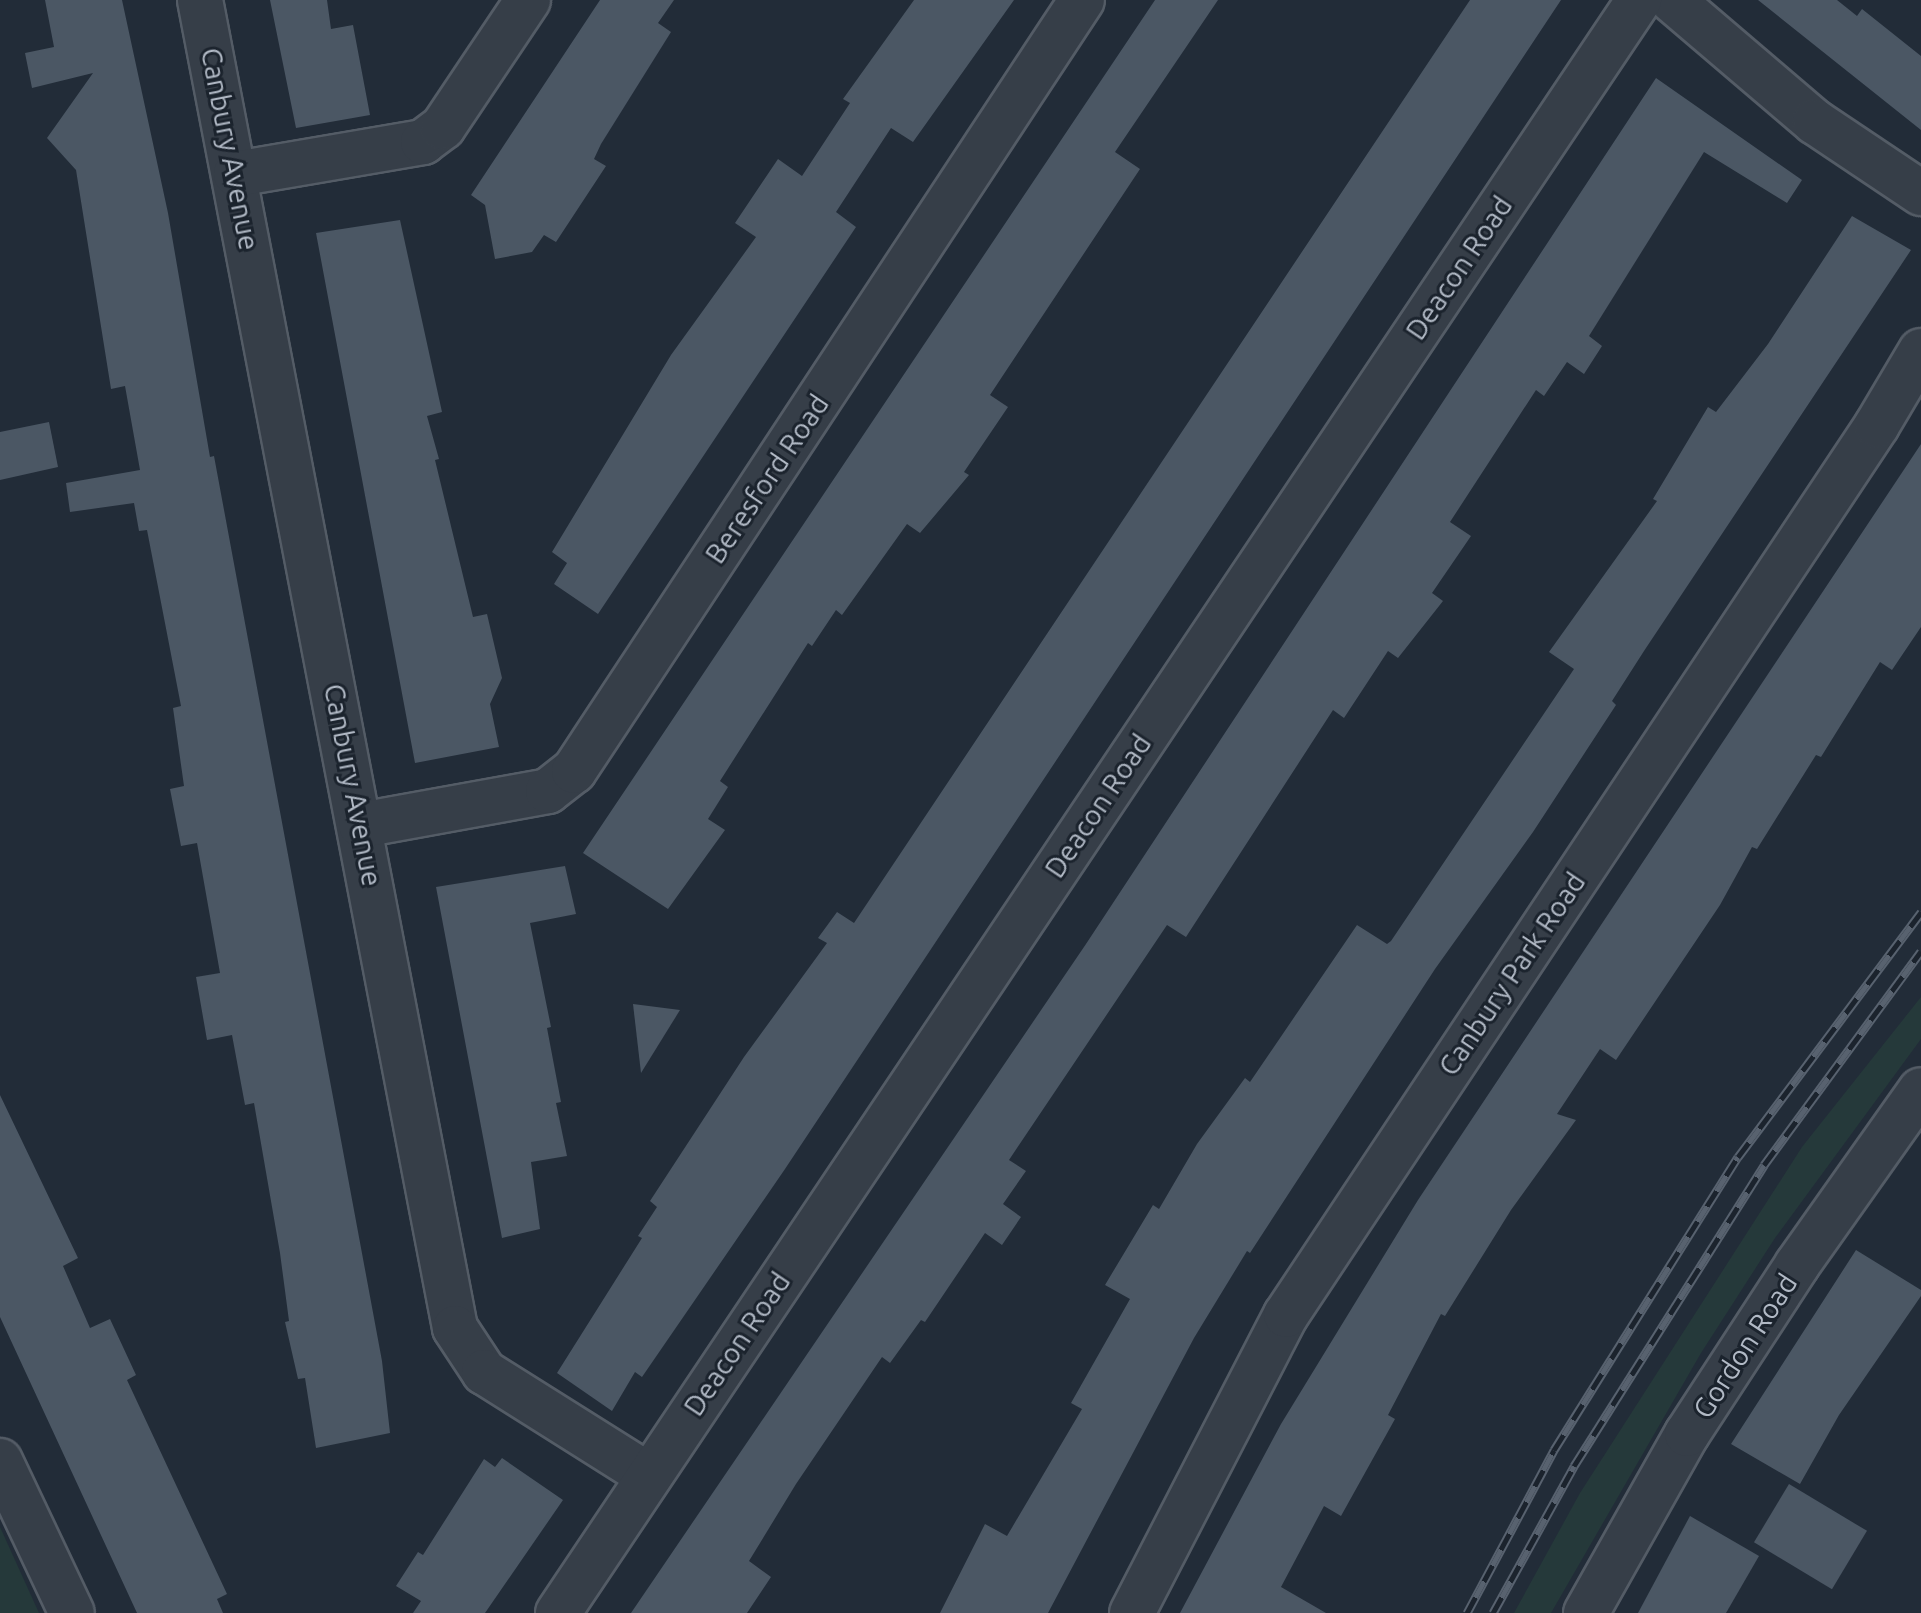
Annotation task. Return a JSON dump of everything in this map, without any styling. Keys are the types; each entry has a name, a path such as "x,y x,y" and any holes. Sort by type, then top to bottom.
{"street":[{"name":"Canbury Avenue","path":"200,0 236,174 455,1328 484,1372 649,1476"},
{"path":"236,174 423,142 443,127 528,0"},
{"name":"Beresford Road","path":"361,825 548,791 574,771 1082,0"},
{"name":"Deacon Road","path":"558,1613 1639,0"},
{"path":"1672,0 1815,122 1921,193"},
{"name":"Canbury Park Road","path":"1132,1613 1286,1315 1877,425 1921,351"},
{"name":"Gordon Road","path":"1586,1613 1687,1434 1797,1265 1921,1090"},
{"path":"0,1461 72,1613"}],"green space":[{"path":"1921,997 1921,1039 1775,1238 1701,1353 1551,1613 1514,1613 1580,1493 1802,1147"},
{"path":"0,1527 39,1613 0,1613"}],"building":[{"path":"45,0 122,0 168,213 210,457 214,456 382,1361 390,1433 316,1448 305,1378 298,1379 285,1322 289,1321 280,1253 254,1103 245,1105 232,1035 207,1040 196,977 220,973 197,843 181,846 170,789 184,786 173,708 181,706 147,530 139,531 134,503 70,512 66,483 140,470 125,386 111,389 76,170 47,138 93,73 32,88 25,53 54,47"},
{"path":"270,0 327,0 331,29 353,25 370,115 296,128"},
{"path":"600,0 674,0 658,23 671,32 601,144 594,159 606,166 556,242 544,235 532,252 495,259 485,205 471,195"},
{"path":"914,0 1014,0 913,142 891,128 836,212 856,227 598,614 554,584 567,563 552,552 671,355 756,237 735,223 778,159 802,176 850,103 843,99"},
{"path":"1155,0 1218,0 1115,152 1140,169 990,395 1008,407 964,472 969,475 920,533 907,524 842,615 836,610 812,646 808,643 720,781 728,787 708,819 725,830 668,909 583,853"},
{"path":"1470,0 1561,0 785,1169 642,1377 635,1372 612,1411 557,1373 642,1238 638,1236 657,1207 650,1201 744,1057 827,943 818,938 837,912 854,923"},
{"path":"1758,0 1837,0 1857,16 1862,9 1921,56 1921,130"},
{"path":"1656,78 1802,180 1787,203 1704,152 1589,336 1602,346 1584,374 1567,362 1544,396 1536,390 1450,522 1471,536 1432,593 1443,601 1398,658 1388,651 1344,718 1333,710 1186,937 1167,925 1009,1160 1026,1171 1003,1204 1021,1217 1002,1245 985,1233 925,1322 921,1320 890,1363 882,1357 796,1484 749,1561 771,1577 747,1613 631,1613 1086,944"},
{"path":"1852,216 1911,250 1644,651 1612,701 1616,705 1533,832 1435,969 1250,1253 1247,1251 1194,1338 1048,1613 940,1613 985,1524 1007,1536 1082,1409 1071,1403 1130,1299 1105,1285 1153,1205 1159,1209 1197,1144 1245,1078 1250,1082 1357,925 1387,944 1391,941 1574,669 1549,652 1657,501 1653,499 1708,407 1716,412 1768,344"},
{"path":"400,220 442,412 427,416 439,459 435,460 473,617 487,614 502,678 490,704 499,747 415,763 316,233"},
{"path":"49,422 58,467 0,480 0,432"},
{"path":"1921,444 1921,627 1892,670 1880,662 1821,757 1816,755 1757,849 1752,847 1720,905 1616,1060 1600,1049 1557,1114 1576,1120 1511,1210 1445,1316 1441,1314 1388,1415 1395,1419 1341,1516 1324,1506 1281,1587 1326,1613 1180,1613 1281,1424 1418,1200"},
{"path":"565,866 576,914 530,923 551,1027 547,1028 561,1102 556,1103 567,1156 531,1162 540,1229 502,1238 436,887"},
{"path":"633,1004 680,1010 641,1073"},
{"path":"0,1095 78,1258 63,1266 90,1328 110,1319 136,1375 127,1380 227,1594 217,1599 223,1613 137,1613 0,1317"},
{"path":"1856,1250 1921,1290 1921,1296 1839,1415 1800,1484 1731,1444"},
{"path":"502,1458 563,1500 485,1613 413,1613 421,1601 396,1586 418,1552 423,1555 484,1459 495,1467"},
{"path":"1789,1484 1867,1531 1832,1589 1754,1542"},
{"path":"1690,1516 1759,1556 1726,1613 1638,1613"}],"railway":[{"path":"1467,1613 1554,1450 1738,1157 1921,912"},
{"path":"1493,1613 1574,1466 1764,1165 1921,951"}]}
